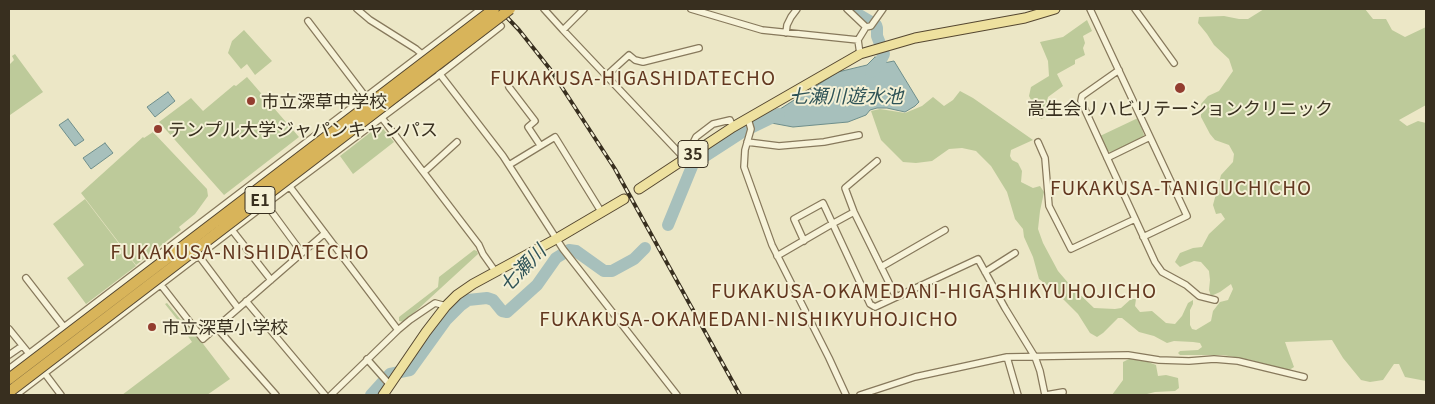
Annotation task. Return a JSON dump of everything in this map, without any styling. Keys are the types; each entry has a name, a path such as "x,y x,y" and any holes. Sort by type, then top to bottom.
{"highway":[{"name":"E1","path":"9,379 494,9"},
{"name":"E1","path":"9,392 510,9"}],"main road":[{"name":"35","path":"639,189 733,127 749,124 860,54 935,34 1025,18 1055,9"},
{"path":"384,395 390,382 446,306 473,284 556,239 624,199"}],"street":[{"path":"357,9 370,20 422,54 440,74 510,165 565,252 676,395"},
{"path":"9,369 364,96 481,9"},
{"path":"544,9 685,160 696,137 713,124 730,120 733,127"},
{"path":"563,30 584,9"},
{"path":"691,9 762,30 858,40"},
{"path":"786,33 791,17 797,9"},
{"path":"847,9 871,25"},
{"path":"860,54 858,40 883,9"},
{"path":"1090,9 1187,216 1143,237"},
{"path":"1135,9 1174,63"},
{"path":"308,21 364,96"},
{"path":"16,395 501,26"},
{"path":"606,76 630,55 635,60 643,62 698,48"},
{"path":"1119,70 1082,96 1081,101 1143,237 1162,272 1186,285 1198,296 1215,300"},
{"path":"509,88 535,121 528,127 540,145"},
{"path":"382,118 479,245 482,254 495,271"},
{"path":"749,124 744,167 772,246 846,395"},
{"path":"747,142 779,146 824,142 859,135"},
{"path":"510,165 555,136 602,213"},
{"path":"1107,158 1150,137"},
{"path":"424,172 457,142"},
{"path":"1038,142 1045,158 1049,206 1071,249 1135,219"},
{"path":"877,161 845,188 854,212 896,298"},
{"path":"290,187 398,330"},
{"path":"266,204 302,253"},
{"path":"804,241 794,219 823,204 870,304 875,308 978,259 1034,357 1040,371 1045,395 1063,392"},
{"path":"777,256 854,212"},
{"path":"232,230 271,280"},
{"path":"881,267 945,230"},
{"path":"161,285 203,339 325,234"},
{"path":"985,272 1015,253"},
{"path":"199,256 238,308"},
{"path":"26,278 64,327"},
{"path":"246,301 325,395"},
{"path":"331,395 398,330 435,303 446,306"},
{"path":"216,327 276,395"},
{"path":"9,329 61,395"},
{"path":"9,354 22,346"},
{"path":"860,395 914,377 1007,357 1128,355 1159,360 1238,360 1304,377"},
{"path":"1007,357 1018,395"},
{"path":"367,359 382,377 390,382"}],"green space":[{"path":"1264,9 1365,9 1373,19 1386,19 1392,30 1405,37 1426,27 1426,105 1399,120 1407,126 1418,121 1426,123 1426,381 1405,377 1399,364 1394,364 1383,380 1370,382 1361,380 1343,358 1332,340 1285,342 1294,367 1286,372 1251,360 1223,355 1180,355 1178,353 1180,351 1198,350 1202,347 1200,343 1193,342 1174,341 1167,343 1154,336 1139,332 1122,318 1118,318 1097,337 1090,333 1078,314 1057,293 1039,279 1023,229 1015,219 1007,192 991,166 976,151 962,148 949,149 932,161 903,162 881,140 871,111 880,109 905,113 922,106 933,97 944,106 953,100 960,91 973,98 1033,140 1011,150 1010,156 1012,160 1018,163 1022,171 1021,182 1033,188 1040,186 1044,192 1038,229 1043,243 1058,271 1070,285 1094,308 1121,308 1131,299 1136,299 1135,306 1140,312 1152,311 1166,323 1175,324 1182,316 1188,303 1193,300 1190,310 1190,325 1192,329 1196,330 1211,321 1213,311 1220,302 1228,300 1233,289 1231,284 1211,296 1209,290 1209,271 1201,262 1194,261 1180,267 1175,262 1180,253 1202,247 1209,234 1225,219 1221,213 1216,214 1213,205 1221,175 1233,162 1234,154 1229,145 1215,140 1201,117 1201,104 1208,96 1219,91 1233,71 1229,59 1214,45 1198,23 1199,17 1224,16 1248,19"},
{"path":"1087,20 1092,31 1083,36 1085,55 1075,60 1075,64 1057,74 1063,86 1048,97 1046,106 1051,115 1041,119 1029,96 1031,87 1049,76 1048,61 1040,42 1063,37"},
{"path":"244,30 272,61 255,75 247,64 241,69 228,53 232,41"},
{"path":"15,54 43,92 10,115 9,65 14,60 12,56"},
{"path":"247,77 299,137 224,195 159,122 191,98 203,111 234,85 236,86"},
{"path":"1138,118 1144,135 1142,138 1111,152 1107,151 1100,136"},
{"path":"380,125 394,142 353,174 340,156"},
{"path":"153,132 207,189 208,196 195,214 179,227 181,230 136,265 81,193 143,137"},
{"path":"85,199 136,266 86,304 67,278 84,265 53,224"},
{"path":"474,250 478,254 404,322 399,321 399,317 438,287 439,277"},
{"path":"167,303 181,320 184,319 230,379 207,395 122,395 192,342 185,332 187,330 165,304"},
{"path":"1131,358 1156,365 1158,376 1166,375 1178,378 1179,388 1175,391 1143,395 1112,395 1123,380 1123,362"}],"water":[{"name":"七瀬川遊水池","path":"875,57 884,63 894,61 919,102 915,106 905,112 877,108 870,110 866,115 848,122 793,127 766,122 763,116 777,111 838,72 867,65"},
{"path":"168,92 175,101 155,117 147,107"},
{"path":"68,119 84,140 75,146 59,125"},
{"path":"105,143 113,153 91,169 83,158"}],"waterway":[{"name":"七瀬川","path":"852,9 876,25 877,28 877,36 884,54 878,66 871,72"},
{"name":"七瀬川","path":"668,225 693,164 744,131 779,114"},
{"name":"七瀬川","path":"371,395 390,374 410,370 446,320 468,300 487,298 493,300 502,311 507,312 537,285 556,258 569,250 576,251 604,271 612,271 634,259 645,248"}],"tunnel":[{"path":"624,199 639,189"}],"railway":[{"path":"499,9 519,30 550,69 615,169 740,395"}],"place":[{"name":"高生会リハビリテーションクリニック","path":"1180,88"},
{"name":"市立深草中学校","path":"251,101"},
{"name":"テンプル大学ジャパンキャンパス","path":"158,129"},
{"name":"市立深草小学校","path":"152,327"}],"district":[{"name":"FUKAKUSA-HIGASHIDATECHO","path":"633,78"},
{"name":"FUKAKUSA-TANIGUCHICHO","path":"1181,188"},
{"name":"FUKAKUSA-NISHIDATECHO","path":"240,252"},
{"name":"FUKAKUSA-OKAMEDANI-HIGASHIKYUHOJICHO","path":"934,291"},
{"name":"FUKAKUSA-OKAMEDANI-NISHIKYUHOJICHO","path":"749,319"}]}
